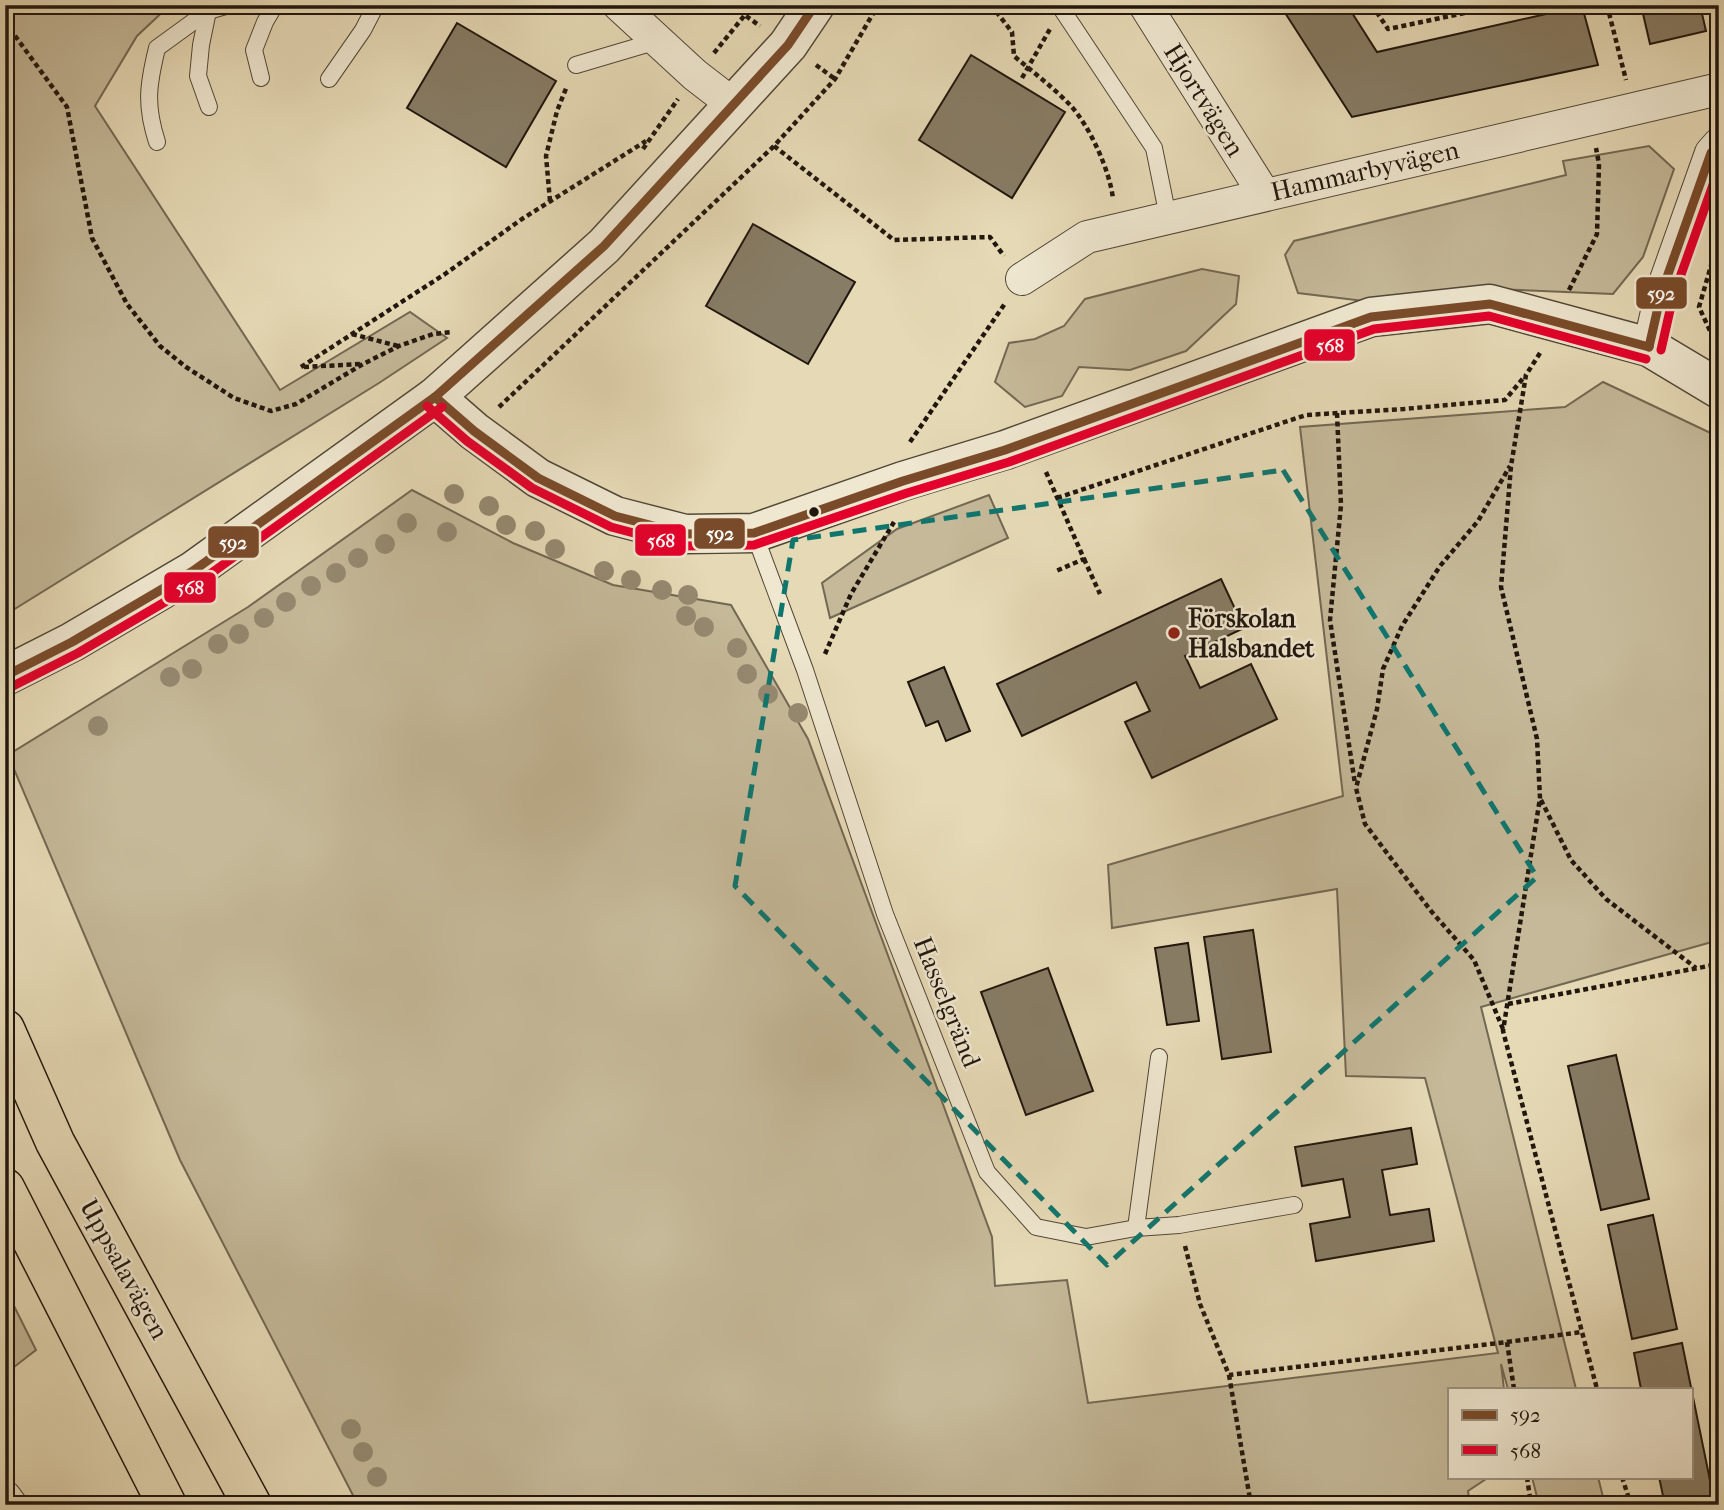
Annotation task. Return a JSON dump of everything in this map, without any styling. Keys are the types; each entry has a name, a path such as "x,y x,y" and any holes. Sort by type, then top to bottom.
{"highway":[{"name":"Uppsalavägen","path":"5,1029 55,1142 252,1505"},
{"path":"5,1188 167,1505"}],"street":[{"path":"619,5 695,75 734,105"},
{"path":"5,676 72,642 193,571 436,397 604,246 788,46 815,5"},
{"name":"Hjortvägen","path":"1145,5 1264,194"},
{"name":"Hammarbyvägen","path":"1022,279 1087,237 1719,89"},
{"path":"1649,347 1661,294 1711,152 1719,144"},
{"path":"436,397 474,430 538,478 615,516 685,534 754,533 903,481 1005,450 1371,317 1490,304 1649,347 1719,389"},
{"path":"5,1497 11,1505"}],"lane":[{"path":"157,142 149,117 149,84 157,48 208,10 229,5"},
{"path":"261,78 254,50 275,5"},
{"path":"329,79 363,30 376,5"},
{"path":"1059,5 1154,148 1168,218"},
{"path":"208,10 198,76 209,107"},
{"path":"576,65 657,41"},
{"name":"Hasselgränd","path":"754,533 805,670 885,914 987,1172 1036,1227 1086,1237 1136,1228 1179,1225 1294,1205"},
{"path":"1136,1228 1158,1058"}],"path":[{"path":"636,159 695,75 753,5"},
{"path":"474,430 774,146 835,79 878,5"},
{"path":"991,5 1012,32 1014,56 1072,107 1087,130 1111,181 1117,230"},
{"path":"1372,5 1388,29 1503,5"},
{"path":"1607,5 1627,80 1615,83"},
{"path":"5,22 66,107 92,238 127,304 160,346 186,367 234,398 271,411 296,404 399,346 433,334 457,332"},
{"path":"1022,78 1048,31"},
{"path":"550,201 547,156 557,111 576,65"},
{"path":"1565,297 1597,234 1599,164 1589,120"},
{"path":"363,364 301,367 649,138"},
{"path":"774,146 894,240 990,237 1022,279 896,462 903,481"},
{"path":"1719,238 1699,307 1719,350"},
{"path":"352,334 399,346"},
{"path":"1057,498 1306,415 1505,400 1543,349"},
{"path":"1503,1031 1540,798 1537,739 1501,587 1511,466 1526,375"},
{"path":"1337,413 1341,505 1330,621 1356,788 1365,824 1431,911 1474,960 1503,1031 1597,1388"},
{"path":"1043,466 1100,594"},
{"path":"1356,788 1377,709 1383,669 1402,626 1440,566 1478,521 1511,466"},
{"path":"821,664 851,594 895,520"},
{"path":"1056,571 1084,559"},
{"path":"1540,798 1571,860 1606,900 1696,968"},
{"path":"1507,1004 1719,964"},
{"path":"1179,1225 1200,1304 1229,1375 1251,1505"},
{"path":"1229,1375 1582,1332"},
{"path":"1507,1342 1514,1388"},
{"path":"1527,1478 1531,1505"},
{"path":"1622,1478 1631,1505"}],"highlighted area":[{"path":"1283,470 1537,877 1107,1265 735,886 793,540"}],"shaded area":[{"path":"5,5 170,5 137,36 95,106 280,390 410,312 447,338 5,615"},
{"path":"1649,146 1674,169 1643,257 1613,294 1472,288 1364,301 1298,293 1285,255 1294,241 1566,175 1563,161"},
{"path":"1202,269 1239,276 1236,304 1186,351 1130,370 1079,367 1062,396 1025,407 995,382 1009,343 1035,339 1064,326 1085,299"},
{"path":"1603,382 1719,437 1719,940 1481,1007 1576,1388 1508,1388 1501,1364 1504,1388 1448,1388 1448,1478 1488,1478 1468,1491 1470,1505 358,1505 180,1160 8,755 248,607 412,490 513,543 613,585 731,605 808,739 992,1237 995,1286 1067,1280 1088,1403 1498,1353 1425,1078 1346,1076 1337,889 1112,928 1108,865 1343,796 1300,427 1565,407"},
{"path":"989,495 1008,538 830,618 822,583 897,529"},
{"path":"5,1288 36,1350 5,1374"},
{"path":"1532,1478 1598,1478 1605,1505 1539,1505"}],"building":[{"path":"1280,5 1347,5 1377,52 1582,6 1598,65 1352,117"},
{"path":"1641,5 1700,5 1706,31 1650,44"},
{"path":"457,23 556,81 506,167 407,108"},
{"path":"971,55 1065,112 1012,198 919,140"},
{"path":"753,224 855,282 808,364 706,306"},
{"path":"1221,579 1244,628 1185,656 1200,688 1251,664 1277,719 1152,778 1125,722 1150,711 1136,682 1022,736 997,684"},
{"path":"944,667 970,731 946,741 938,721 926,726 908,682"},
{"path":"1253,930 1271,1052 1222,1059 1204,937"},
{"path":"1188,943 1199,1021 1167,1025 1155,948"},
{"path":"1048,968 1093,1091 1026,1115 981,992"},
{"path":"1616,1055 1649,1199 1601,1210 1568,1066"},
{"path":"1411,1128 1417,1164 1382,1170 1390,1215 1429,1209 1434,1241 1316,1261 1310,1224 1350,1217 1343,1179 1302,1186 1295,1147"},
{"path":"1653,1215 1677,1329 1632,1339 1608,1225"},
{"path":"1682,1343 1691,1388 1641,1388 1634,1353"},
{"path":"1692,1392 1715,1505 1665,1505 1659,1478 1692,1478"}],"transit line":[{"name":"592","path":"5,676 72,642 193,571 435,397 604,246 788,45 815,5"},
{"name":"592","path":"1649,347 1661,294 1711,153 1719,144"},
{"name":"568","path":"1661,350 1673,297 1719,168"},
{"name":"592","path":"435,397 474,431 538,478 615,516 685,534 754,533 903,481 1005,450 1371,317 1490,304 1649,347"},
{"name":"568","path":"427,406 467,441 532,488 611,527 683,546 754,545 1009,462 1374,329 1489,316 1646,359"},
{"name":"568","path":"11,687 78,653 199,582 442,407"}],"place":[{"name":"Förskolan Halsbandet","path":"1174,633"}]}
